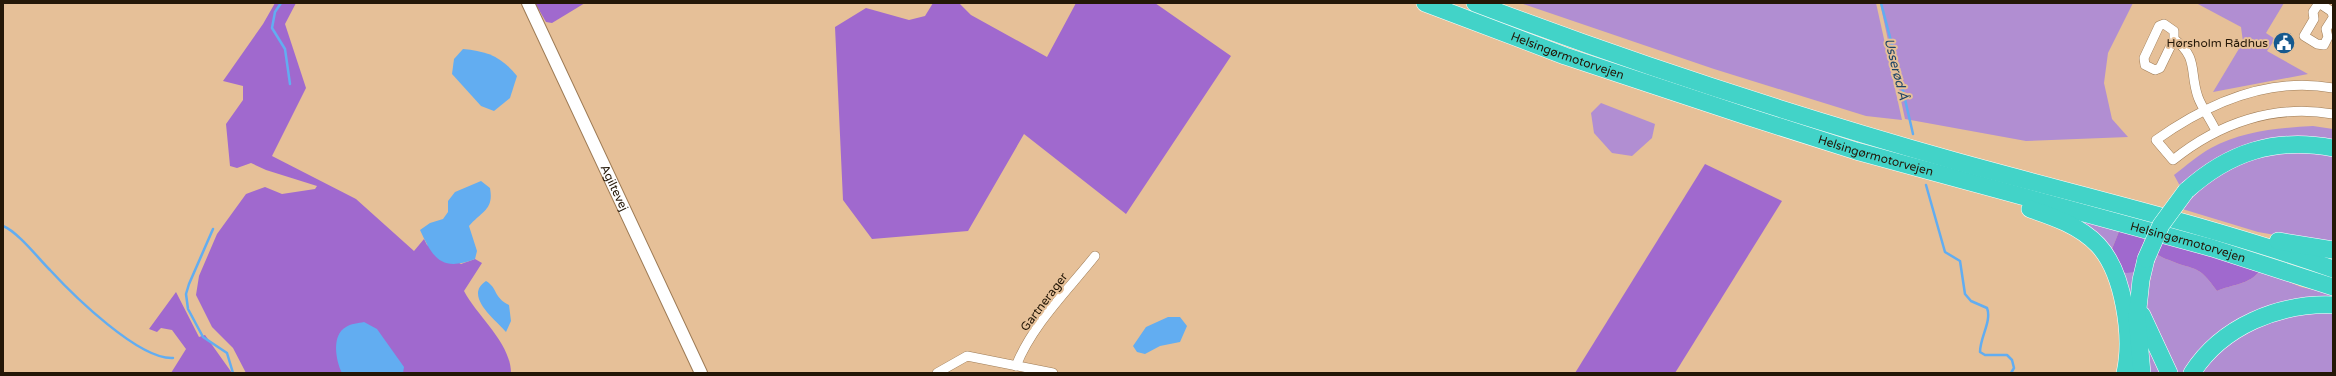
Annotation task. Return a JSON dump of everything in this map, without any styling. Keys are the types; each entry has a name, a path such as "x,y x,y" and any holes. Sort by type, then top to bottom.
{"highway":[{"name":"Helsingørmotorvejen","path":"1425,3 1509,36 1672,93 1856,151 2212,248 2333,287"},
{"name":"Helsingørmotorvejen","path":"1475,3 1566,37 1765,105 1958,162 2224,233 2333,268"},
{"path":"2142,373 2137,318 2146,259 2161,225 2186,191 2206,173 2248,152 2272,146 2295,143 2333,148"},
{"path":"1856,151 1911,174 2051,216 2069,224 2096,243 2117,278 2122,298 2128,350 2125,373"},
{"path":"2224,233 2333,250"},
{"path":"2139,297 2146,325 2169,373"},
{"path":"2192,373 2213,348 2249,322 2290,308 2333,306"}],"street":[{"name":"Agiltevej","path":"528,3 701,373"},
{"path":"2319,3 2332,11 2333,17 2326,29 2328,37 2324,45 2317,44 2304,36 2314,19 2313,12 2319,3"},
{"path":"2164,24 2174,31 2174,39 2160,68 2155,70 2145,65 2144,58 2159,26 2164,24"},
{"path":"2174,39 2184,47 2190,55 2198,99 2205,108 2216,131"},
{"path":"2333,88 2298,85 2271,87 2240,94 2205,108 2156,140 2173,160 2192,145 2216,131 2251,119 2283,111 2314,111 2333,114"},
{"name":"Gartnerager","path":"1016,366 1022,352 1038,327 1095,256"},
{"path":"937,373 967,356 1053,373"}],"shaded area":[{"path":"275,3 296,3 285,24 306,88 272,156 356,199 414,251 424,239 427,245 461,264 475,259 482,263 464,291 500,340 510,362 511,373 246,373 233,348 212,327 196,295 199,276 217,234 246,194 265,187 282,194 315,189 317,186 266,170 251,163 237,168 230,166 226,124 243,100 243,86 223,81 263,24"},
{"path":"535,3 585,3 552,23 546,22"},
{"path":"933,3 959,3 971,15 1047,57 1076,3 1155,3 1231,56 1126,214 1024,134 968,231 872,239 843,200 835,27 866,8 909,20 925,16"},
{"path":"1520,3 1876,3 1902,120 1866,116 1714,69"},
{"path":"1880,3 2133,3 2108,53 2104,83 2112,119 2128,137 2026,141 1905,119"},
{"path":"2196,3 2284,3 2266,33 2275,39 2267,51 2308,74 2213,92 2243,42 2241,27"},
{"path":"1601,103 1655,124 1652,138 1632,156 1612,153 1594,133 1591,113"},
{"path":"2313,126 2333,129 2333,140 2312,138 2180,186 2174,175 2197,157 2223,142 2260,131"},
{"path":"2272,151 2333,153 2333,245 2258,232 2179,208 2212,177"},
{"path":"1705,164 1782,201 1675,373 1575,373"},
{"path":"2056,214 2120,229 2110,254"},
{"path":"2120,229 2146,235 2135,272 2126,273 2118,270 2110,254"},
{"path":"2161,239 2260,270 2251,279 2217,291 2200,272 2165,259 2154,253"},
{"path":"2154,253 2165,259 2200,272 2217,291 2251,279 2260,270 2301,287 2333,294 2333,301 2292,303 2185,373 2176,373 2146,310"},
{"path":"2118,270 2135,272 2132,307"},
{"path":"176,292 199,337 205,335 232,373 171,373 186,349 172,330 161,328 157,332 149,329"},
{"path":"2333,313 2333,373 2199,373 2216,355 2236,339 2269,321 2287,316"},
{"path":"2145,343 2165,373 2146,373"}],"water":[{"path":"463,49 479,51 493,56 506,64 517,76 510,98 494,111 481,106 452,74 454,59"},
{"path":"481,181 490,188 491,195 489,206 469,226 477,251 475,259 463,263 446,263 434,255 420,230 430,223 443,219 448,212 448,201 455,192"},
{"path":"486,281 490,284 500,299 509,305 511,321 506,332 489,315 480,301 478,294 480,287"},
{"path":"1168,317 1180,317 1187,326 1180,342 1160,346 1145,354 1137,352 1133,346 1146,327"},
{"path":"364,322 377,329 404,367 403,373 342,373 338,362 336,348 338,336 341,331 348,326"}],"waterway":[{"path":"281,3 275,12 272,28 285,49 290,84"},
{"name":"Usserød Å","path":"1881,3 1913,134"},
{"name":"Usserød Å","path":"1926,185 1945,252 1960,261 1965,294 1971,301 1987,308 1988,318 1980,352 1985,355 2007,355 2012,360 2014,368 2011,373"},
{"path":"3,226 21,239 74,295 125,338 143,349 159,356 173,358"},
{"path":"213,229 189,284 186,294 188,309 203,337 227,353 233,373"}],"place":[{"name":"Hørsholm Rådhus","path":"2284,43"}]}
